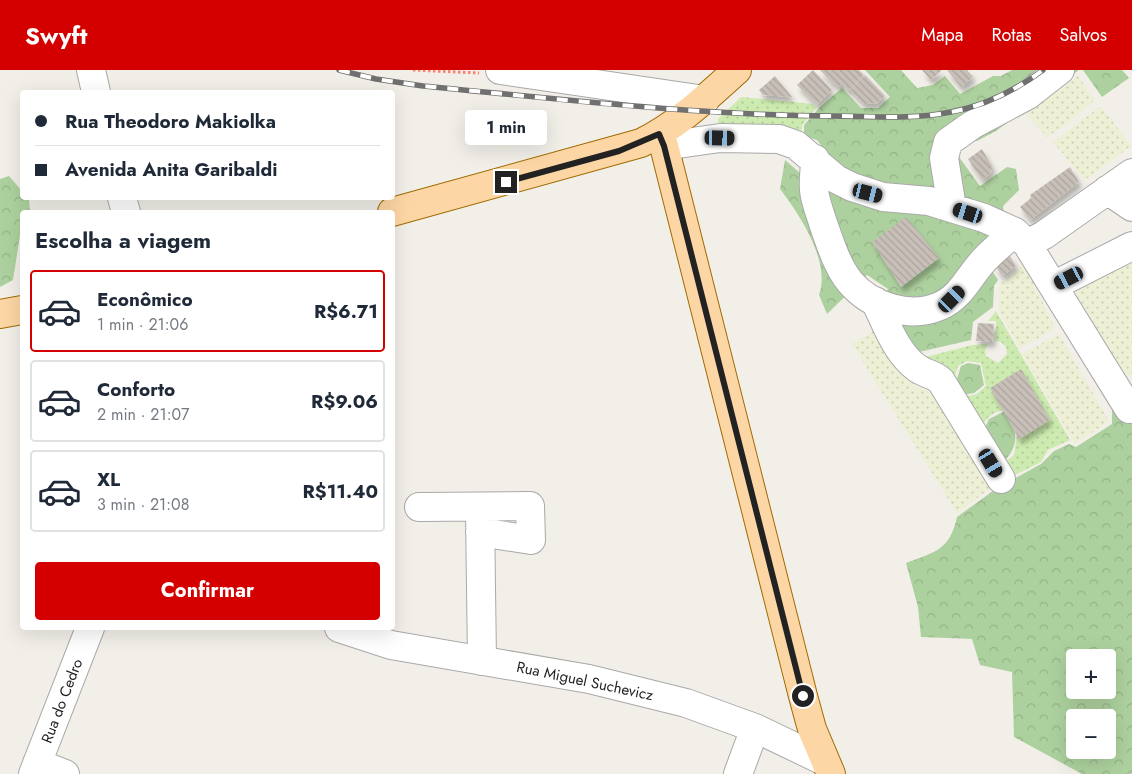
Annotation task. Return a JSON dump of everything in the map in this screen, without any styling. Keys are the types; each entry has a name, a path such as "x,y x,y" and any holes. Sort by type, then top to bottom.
{"main road":[{"path":"395,211 662,140 737,70"},
{"path":"662,140 803,696 828,767"},
{"path":"0,314 20,310"}],"street":[{"path":"90,70 95,90"},
{"path":"952,208 944,158 948,142 972,125 1028,95 1060,70"},
{"path":"507,71 705,100"},
{"path":"662,140 720,138 779,139 796,145 836,179 868,193 929,201 952,208 1021,238 1129,409"},
{"path":"815,160 814,190 827,235 839,264 850,281 875,301 901,311 924,311 952,299 966,285 985,258 1021,238 1044,235 1132,172"},
{"path":"1107,190 1132,207"},
{"path":"1053,286 1132,246"},
{"path":"875,301 902,354 918,369 936,376 941,381 1001,479"},
{"path":"419,507 480,519 482,661"},
{"name":"Rua do Cedro","path":"35,768 89,630"},
{"name":"Rua Miguel Suchevicz","path":"345,630 391,645 554,672 686,703 755,728 828,767"},
{"path":"738,774 755,728"},
{"path":"35,768 65,774"}],"path":[{"path":"413,70 457,73 507,71"}],"green space":[{"path":"865,70 901,70 917,88 933,85 945,76 960,94 993,76 1001,76 1012,70 1079,70 996,131 977,141 966,138 954,150 980,186 1007,167 1016,169 1019,190 1003,206 1008,250 989,266 998,280 994,286 993,307 973,322 971,340 919,352 910,345 880,300 888,289 867,275 827,314 819,295 822,282 821,268 812,239 780,189 785,160 807,179 821,152 821,145 817,140 804,136 804,125 820,107 842,88 861,108 878,108 890,97"},
{"path":"1083,70 1122,70 1129,78 1102,97"},
{"path":"1078,76 1095,100 1068,123 1047,137 1026,114"},
{"path":"741,97 813,104 816,108 802,125 802,130 718,125 718,119"},
{"path":"1101,106 1131,146 1085,180 1053,142"},
{"path":"9,176 20,189 20,200 29,200 30,210 20,210 20,235 13,280 0,287 0,179"},
{"path":"1132,259 1132,374 1125,378 1075,292"},
{"path":"1025,264 1055,329 1020,348 999,311 999,285"},
{"path":"996,311 1070,440 1048,450 1041,462 1011,477 1003,464 1014,455 1020,414 1007,411 998,412 989,417 981,427 964,397 977,394 986,386 981,363 967,361 958,366 952,385 922,358 972,345 988,344 985,349 986,356 998,363 1007,354 1006,347 1001,342 995,341 996,321 988,321"},
{"path":"879,328 917,389 931,381 995,485 957,513 852,344"},
{"path":"1059,334 1109,421 1075,444 1022,354"},
{"path":"968,363 980,365 984,385 974,393 962,395 955,385 961,366"},
{"path":"1118,403 1132,416 1132,774 1082,774 1014,737 1012,672 980,665 972,639 921,637 918,607 906,563 940,548 950,537 957,517 997,488 1041,464 1054,451 1069,444 1076,447 1112,424 1112,407"},
{"path":"1005,411 1014,431 1015,442 1005,461 984,430 989,419"}],"building":[{"path":"813,70 832,90 817,105 797,85"},
{"path":"820,70 859,70 864,75 848,91 842,84 838,87 833,84"},
{"path":"922,70 942,70 931,80"},
{"path":"947,70 967,70 973,77 961,87"},
{"path":"865,75 885,96 878,103 864,104 850,90"},
{"path":"775,76 792,97 763,95 759,90"},
{"path":"982,149 992,166 991,173 982,180 968,159"},
{"path":"1070,167 1079,182 1030,220 1020,207 1031,198 1030,195"},
{"path":"906,217 939,258 901,287 872,242"},
{"path":"1010,256 1016,266 1002,276 995,265"},
{"path":"978,323 994,324 992,342 976,341"},
{"path":"1021,369 1050,420 1019,439 990,388"}],"railway":[{"path":"339,70 376,79 423,86 626,106 728,113 891,117 921,116 976,106 1011,90 1043,70"}],"route":[{"path":"506,182 619,151 659,134 664,146 803,696"}]}
